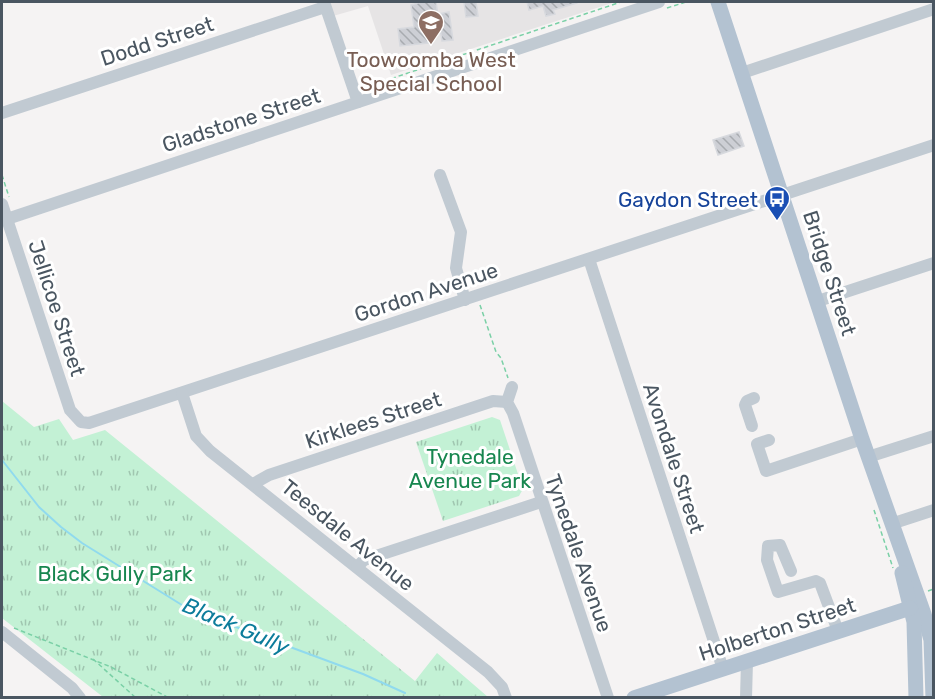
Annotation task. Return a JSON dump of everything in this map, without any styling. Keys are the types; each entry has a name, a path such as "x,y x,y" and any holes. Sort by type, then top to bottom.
{"main road":[{"name":"Bridge Street","path":"718,2 868,457 891,524 922,601 932,636 933,698"},
{"name":"Bridge Street","path":"916,698 916,647 922,601"},
{"name":"Holberton Street","path":"634,698 922,601"},
{"path":"870,620 902,621 916,647"}],"street":[{"name":"Gladstone Street","path":"7,219 356,96 659,2"},
{"path":"324,4 356,96"},
{"name":"Dodd Street","path":"2,112 324,4"},
{"path":"742,73 933,9"},
{"path":"782,194 933,145"},
{"path":"440,175 461,232 456,268 471,298"},
{"name":"Gordon Avenue","path":"81,422 99,420 782,194"},
{"name":"Jellicoe Street","path":"2,204 70,410 81,422"},
{"name":"Avondale Street","path":"589,259 723,669"},
{"path":"818,301 933,263"},
{"path":"507,402 512,387"},
{"name":"Teesdale Avenue","path":"182,393 196,436 210,451 488,672 502,687 506,698"},
{"path":"754,398 747,401 745,405 763,442 766,471 862,439"},
{"name":"Kirklees Street","path":"253,484 269,475 492,401 507,402"},
{"name":"Tynedale Avenue","path":"507,402 513,413 608,698"},
{"path":"868,457 933,436"},
{"path":"357,567 364,560 541,502"},
{"path":"891,524 933,510"},
{"path":"791,571 780,545 768,546 767,560 778,592 816,581 820,583 838,631"},
{"path":"6,629 72,694"},
{"path":"746,698 747,661"}],"path":[{"path":"356,96 621,2"},
{"path":"471,298 495,352 501,358 512,387"},
{"path":"922,601 933,589"},
{"path":"6,629 93,659 169,698"},
{"path":"93,659 135,698"}],"shaded area":[{"name":"Toowoomba West Special School","path":"328,2 615,2 391,75 368,6 333,16"}],"green space":[{"name":"Black Gully Park","path":"2,401 34,427 59,419 73,440 105,430 415,681 437,653 488,697 103,697 2,618"},
{"name":"Tynedale Avenue Park","path":"492,417 500,420 523,489 519,496 443,521 416,442"}],"building":[{"path":"436,2 438,16 425,18 428,43 400,46 398,29 414,27 411,5"},
{"path":"464,2 476,2 478,16 466,17"},
{"path":"527,2 577,3 553,10 555,14 546,16 543,6 529,10"},
{"path":"449,12 453,40 442,41 438,14"},
{"path":"739,132 744,146 718,155 713,140"}],"waterway":[{"name":"Black Gully","path":"2,460 39,507 61,527 82,543 190,610 363,674 405,693"}],"place":[{"name":"Toowoomba West Special School","path":"431,46"},
{"name":"Gaydon Street","path":"777,222"}]}
